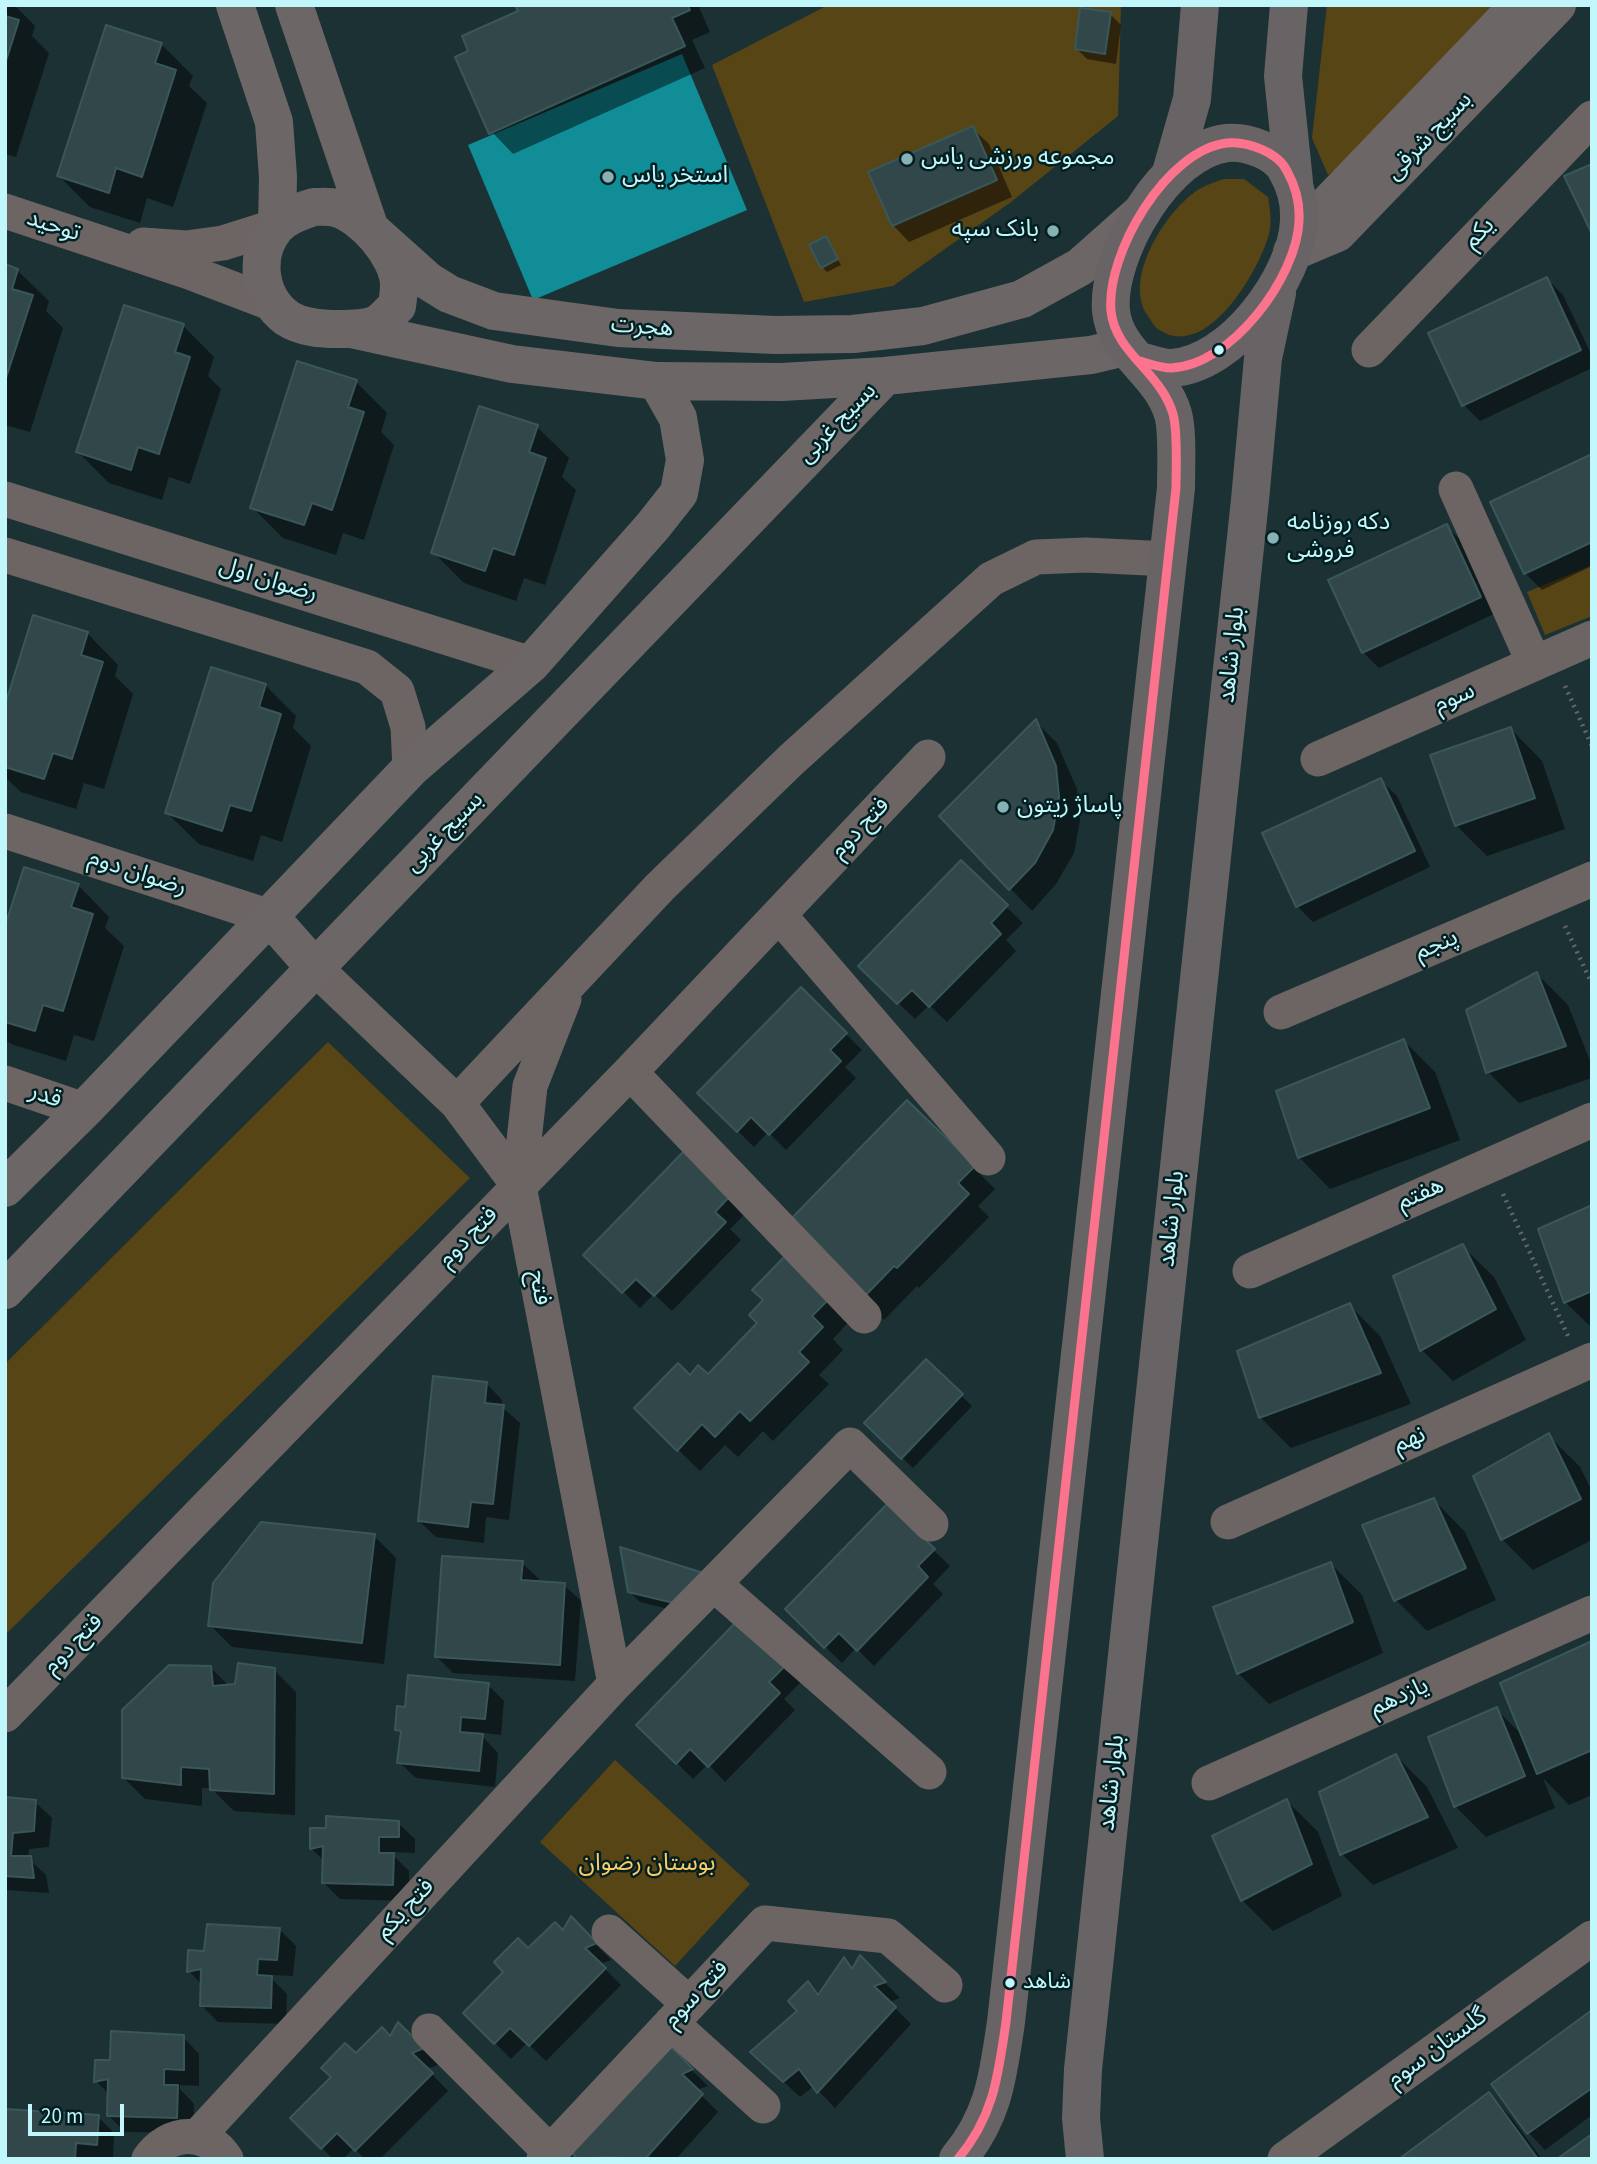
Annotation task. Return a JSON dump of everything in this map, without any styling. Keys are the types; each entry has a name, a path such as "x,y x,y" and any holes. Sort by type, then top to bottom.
{"main road":[{"path":"235,5 274,122 278,177 277,226"},
{"name":"هجرت","path":"293,5 370,229 428,281 449,294 494,311 618,328 775,335 853,334 923,326 1022,299 1080,267 1144,211"},
{"path":"1170,176 1192,99 1200,5"},
{"name":"بلوار شاهد","path":"1085,2159 1081,2118 1084,2055 1263,358 1291,233 1283,76 1290,5"},
{"name":"بسیج شرقی","path":"1291,233 1326,206 1519,5"},
{"name":"بسیج شرقی","path":"1291,233 1337,233 1557,5"},
{"path":"958,2159 973,2141 996,2090 1006,2022 1176,488 1174,415 1160,387 1132,354 1117,334 1111,311 1113,286 1121,254 1144,211 1170,176 1198,154 1211,147 1239,143 1261,150 1284,164 1291,233 1258,313 1234,340 1191,364 1172,368 1132,354"},
{"path":"314,207 335,207 354,215 370,229 394,262 399,283 397,306 377,324 351,329 306,326 288,318 273,304 263,285 261,264 266,244 277,226 294,213 314,207"},
{"name":"هجرت","path":"351,329 512,364 657,381 782,382 885,376 1091,355 1132,354"},
{"name":"بسیج غربی","path":"5,1290 885,376"},
{"path":"5,1188 84,1111 410,769 531,664 653,526 679,493 685,460 678,418 657,381"},
{"path":"270,918 315,968"}],"street":[{"name":"یکم","path":"1369,350 1592,118"},
{"name":"توحید","path":"5,211 101,242"},
{"path":"101,242 186,248 223,243 277,226"},
{"path":"101,242 273,304"},
{"path":"1455,489 1543,660"},
{"name":"رضوان اول","path":"5,499 531,664"},
{"path":"5,555 367,667 397,691 408,727 410,769"},
{"path":"457,1103 660,887 791,760 991,579 1035,557 1086,555 1169,559"},
{"name":"سوم","path":"1318,760 1592,638"},
{"name":"فتح دوم","path":"5,1716 630,1072 928,757"},
{"name":"رضوان دوم","path":"5,831 270,918"},
{"name":"پنجم","path":"1281,1012 1592,879"},
{"path":"779,915 988,1158"},
{"name":"فتح","path":"315,968 457,1103 519,1186 615,1684"},
{"path":"519,1186 530,1086 570,982"},
{"path":"630,1072 864,1316"},
{"name":"قدر","path":"5,1083 84,1111"},
{"name":"هفتم","path":"1250,1271 1592,1120"},
{"name":"نهم","path":"1228,1522 1586,1363"},
{"name":"فتح یکم","path":"197,2137 615,1684 850,1445 930,1524"},
{"path":"714,1584 929,1772"},
{"name":"یازدهم","path":"1209,1783 1592,1613"},
{"name":"فتح سوم","path":"547,2155 765,1923 888,1936 944,1985"},
{"path":"609,1932 763,2106"},
{"name":"گلستان سوم","path":"1284,2159 1592,1938"},
{"path":"429,2031 547,2155"},
{"path":"149,2159 156,2148 183,2136 210,2142 226,2159"}],"path":[{"path":"1543,660 1592,746"},
{"path":"1552,897 1592,985"},
{"path":"1490,1165 1586,1363"}],"green space":[{"name":"مجموعه ورزشی یاس","path":"828,5 1121,5 1118,116 1011,202 893,286 804,302 712,65"},
{"path":"1327,5 1502,5 1359,153 1328,175 1312,138"},
{"path":"1224,179 1244,179 1268,197 1271,220 1269,234 1254,269 1228,308 1212,324 1194,334 1176,336 1157,328 1141,302 1143,268 1158,234 1180,205 1198,190"},
{"path":"1592,565 1592,616 1545,635 1527,592"},
{"path":"328,1042 470,1178 5,1635 5,1364"},
{"name":"بوستان رضوان","path":"615,1760 750,1884 675,1966 540,1842"}],"water":[{"name":"استخر یاس","path":"682,54 747,210 533,300 468,145"}],"building":[{"path":"515,5 687,5 690,10 672,18 685,46 489,134 455,57 468,51 462,36 518,11"},
{"path":"1080,8 1111,12 1105,54 1075,49"},
{"path":"5,16 19,20 5,64"},
{"path":"106,25 162,43 155,63 176,70 142,177 116,168 109,193 57,176"},
{"path":"973,126 997,180 892,226 868,172"},
{"path":"1592,164 1592,234 1564,176"},
{"path":"826,236 838,259 821,268 809,245"},
{"path":"5,264 18,269 12,289 33,295 5,381"},
{"path":"1547,277 1581,350 1462,406 1428,333"},
{"path":"124,305 184,324 175,352 190,357 159,454 138,447 131,470 76,452"},
{"path":"297,361 357,380 348,407 364,412 332,510 312,503 304,525 250,508"},
{"path":"479,406 538,425 529,452 546,458 514,555 493,548 485,571 431,553"},
{"path":"1592,454 1592,542 1524,574 1490,502"},
{"path":"1447,524 1481,597 1362,653 1328,580"},
{"path":"33,615 88,632 81,655 103,662 72,759 53,753 44,779 5,767 5,705"},
{"path":"211,667 266,684 259,707 281,714 251,811 230,805 222,831 165,813"},
{"name":"پاساژ زیتون","path":"1036,719 1056,766 1059,797 1053,830 1035,863 1009,890 939,816"},
{"path":"1511,727 1535,798 1455,826 1430,755"},
{"path":"1381,778 1415,851 1296,907 1262,833"},
{"path":"961,860 1008,905 991,923 1001,934 929,1007 912,990 897,1004 858,966"},
{"path":"24,867 79,884 71,907 93,914 63,1011 43,1005 35,1031 5,1022 5,926"},
{"path":"1537,972 1566,1046 1486,1073 1466,1010"},
{"path":"801,987 847,1033 830,1050 841,1061 769,1135 751,1117 737,1132 697,1093"},
{"path":"1404,1039 1430,1108 1298,1158 1276,1091"},
{"path":"907,1100 975,1166 958,1183 969,1194 897,1268 894,1266 861,1300 785,1225"},
{"path":"686,1149 732,1194 715,1212 726,1222 654,1296 636,1279 622,1293 583,1255"},
{"path":"1592,1205 1592,1291 1564,1303 1538,1229"},
{"path":"1463,1244 1496,1309 1420,1351 1393,1276"},
{"path":"793,1248 837,1291 812,1316 823,1327 799,1352 809,1362 750,1421 740,1411 715,1437 702,1424 677,1451 634,1408 678,1363 690,1375 698,1365 708,1374 757,1323 749,1315 763,1300 752,1290"},
{"path":"1350,1303 1381,1373 1259,1418 1237,1351"},
{"path":"926,1359 963,1394 901,1459 864,1423"},
{"path":"433,1376 487,1382 485,1403 504,1405 493,1504 471,1502 468,1527 418,1521"},
{"path":"1549,1433 1581,1499 1501,1540 1473,1476"},
{"path":"1434,1498 1466,1568 1394,1601 1362,1525"},
{"path":"888,1503 935,1549 918,1566 928,1577 857,1651 839,1633 824,1648 785,1609"},
{"path":"261,1522 375,1534 362,1643 208,1626 213,1583"},
{"path":"620,1547 710,1575 682,1605 628,1592"},
{"path":"442,1556 523,1561 521,1580 565,1583 560,1665 435,1657"},
{"path":"1331,1562 1353,1622 1237,1674 1213,1607"},
{"path":"739,1619 786,1665 769,1682 780,1693 708,1767 690,1749 676,1764 636,1725"},
{"path":"1592,1641 1592,1750 1537,1774 1500,1683"},
{"path":"238,1663 275,1668 274,1794 210,1790 209,1769 181,1767 181,1785 122,1778 122,1710 169,1665 211,1666 213,1686 235,1684"},
{"path":"408,1675 489,1683 485,1719 461,1717 460,1732 483,1734 479,1771 397,1763 401,1731 395,1730 397,1706 405,1707"},
{"path":"1497,1707 1525,1776 1454,1807 1428,1737"},
{"path":"1396,1754 1428,1817 1340,1855 1319,1792"},
{"path":"5,1797 36,1800 34,1831 13,1833 11,1856 31,1856 34,1878 5,1876"},
{"path":"1287,1799 1312,1864 1241,1901 1212,1836"},
{"path":"326,1816 399,1821 399,1837 379,1837 379,1853 394,1853 393,1885 322,1883 323,1846 310,1849 310,1828 326,1828"},
{"path":"571,1916 597,1943 585,1948 606,1968 529,2046 510,2028 494,2044 463,2013 503,1972 494,1962 518,1938 528,1948 555,1922 563,1930"},
{"path":"207,1924 280,1928 277,1960 258,1959 257,1975 272,1976 271,2008 200,2006 201,1969 187,1972 188,1950 204,1951"},
{"path":"860,1955 886,1982 874,1986 896,2007 817,2093 799,2069 783,2082 750,2052 797,2011 788,2001 808,1981 818,1995 844,1957 852,1969"},
{"path":"1592,2010 1592,2088 1527,2134 1491,2084"},
{"path":"398,2022 424,2048 412,2053 433,2073 355,2151 337,2133 321,2149 290,2118 331,2077 321,2068 345,2043 356,2053 382,2027 390,2036"},
{"path":"111,2031 184,2035 184,2070 164,2069 164,2085 178,2085 177,2118 107,2116 108,2079 94,2082 95,2060 110,2060"},
{"path":"667,2043 693,2069 682,2074 703,2094 645,2159 578,2159 558,2139"},
{"path":"1489,2092 1538,2159 1399,2159"},
{"path":"5,2109 99,2115 97,2145 76,2143 75,2159 5,2159"},
{"path":"1592,2134 1592,2159 1557,2159"}],"transit line":[{"path":"958,2159 980,2127 993,2095 1006,2022 1176,488 1173,414 1159,386 1129,351 1114,326 1111,311 1112,288 1118,262 1144,208 1182,164 1204,150 1227,143 1252,146 1277,158 1283,164 1297,195 1299,221 1287,267 1273,292 1257,315 1216,352 1194,363 1171,368 1140,361"}],"place":[{"name":"مجموعه ورزشی یاس","path":"907,159"},
{"name":"استخر یاس","path":"608,177"},
{"name":"بانک سپه","path":"1053,231"},
{"name":"دکه روزنامه فروشی","path":"1273,538"},
{"name":"پاساژ زیتون","path":"1003,807"},
{"name":"شاهد","path":"1010,1983"}]}
